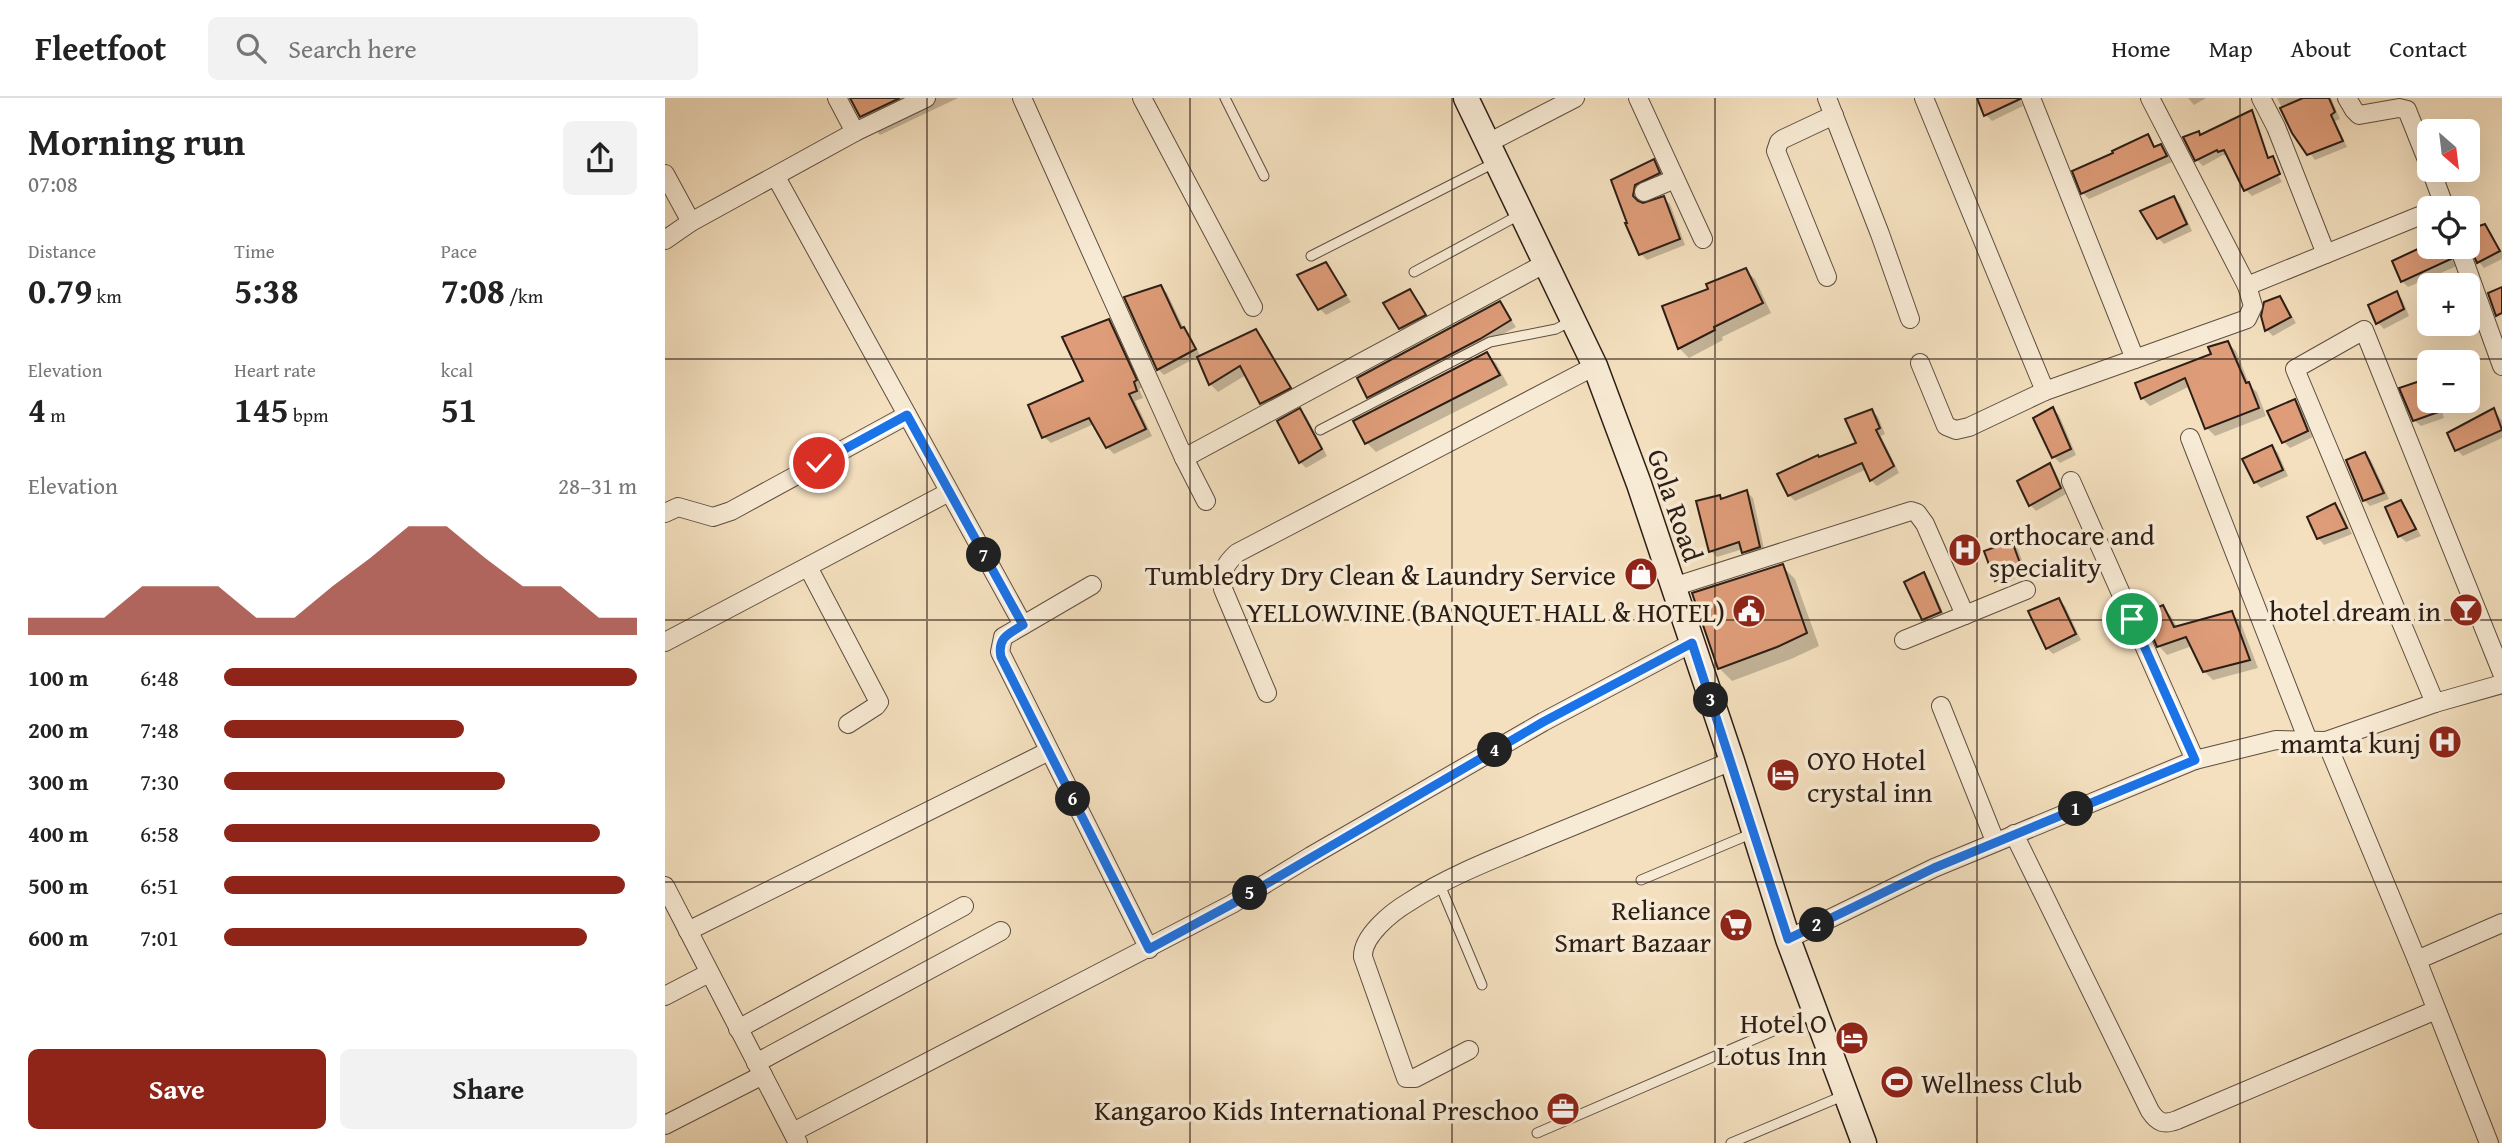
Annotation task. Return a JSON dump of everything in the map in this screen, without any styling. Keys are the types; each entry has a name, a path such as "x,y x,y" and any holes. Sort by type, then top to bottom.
{"street":[{"path":"837,98 855,132"},
{"path":"665,240 691,222 855,132 926,98"},
{"path":"1022,98 1184,458 1206,501"},
{"path":"1142,98 1253,307"},
{"name":"Gola Road","path":"1466,98 1595,366 1639,484 1732,761 1751,834 1864,1143"},
{"path":"1493,152 1575,98"},
{"path":"1638,98 1703,239"},
{"path":"1826,98 1910,319"},
{"path":"1924,98 2045,391"},
{"path":"2031,98 2135,359"},
{"path":"1920,363 1946,426 1956,429 1969,427 2045,391 2247,319 2253,306 2247,286 2150,98"},
{"path":"2261,98 2276,127 2326,254"},
{"path":"2347,98 2359,114 2399,108 2407,110 2417,135"},
{"path":"1827,277 1776,150 1783,139 1834,116"},
{"path":"665,174 691,222"},
{"path":"776,177 1023,625"},
{"path":"1644,192 1675,179"},
{"path":"2247,286 2417,217"},
{"path":"2463,259 2502,366"},
{"path":"1184,458 1546,263"},
{"path":"2435,703 2295,369 2364,330 2501,666"},
{"path":"1267,693 1223,589 1221,578 1230,559 1595,366"},
{"path":"665,513 678,507 713,517 731,511 907,415"},
{"path":"2190,438 2318,742 2417,960 2489,1143"},
{"path":"2071,481 2195,760"},
{"path":"665,642 949,492"},
{"path":"1673,587 1911,511 1917,513 1925,524 1965,615"},
{"path":"808,567 879,702 848,724"},
{"path":"1091,585 1003,638 1000,652 1149,949"},
{"path":"1904,640 2026,590"},
{"path":"665,886 795,1137 1232,904 1543,722 1692,643"},
{"path":"1788,939 1995,841 2195,760 2276,740 2318,742 2502,684"},
{"path":"1941,706 1995,841"},
{"path":"688,931 1049,751"},
{"path":"1469,1051 1415,1078 1406,1078 1363,957 1368,939 1410,901 1440,885 1514,850 1732,761"},
{"path":"2014,834 2150,1111 2156,1120 2162,1123 2177,1121 2437,1010"},
{"path":"739,1029 964,906"},
{"path":"2417,960 2502,923"},
{"path":"665,1125 1001,931"},
{"path":"665,996 709,973"}],"lane":[{"path":"1225,98 1264,176"},
{"path":"1311,256 1493,152"},
{"path":"1414,272 1523,213"},
{"path":"1320,430 1489,342 1556,329 1572,320"},
{"path":"1641,880 1751,834"},
{"path":"1440,885 1482,985"},
{"path":"1537,1133 1815,1013"},
{"path":"1731,1143 1845,1095"}],"building":[{"path":"850,98 900,98 860,117"},
{"path":"1977,98 2020,98 2020,99 1984,116"},
{"path":"2303,98 2329,98 2335,112 2331,115 2343,141 2307,155 2280,108"},
{"path":"2252,110 2268,158 2273,156 2280,174 2244,191 2224,150 2217,150 2195,161 2183,137 2199,131 2200,135"},
{"path":"2148,134 2154,147 2161,144 2167,156 2081,194 2072,171"},
{"path":"1654,159 1660,173 1635,185 1633,196 1643,203 1664,196 1680,239 1639,255 1611,180"},
{"path":"2174,196 2187,224 2157,239 2140,211"},
{"path":"2485,224 2500,251 2477,263 2475,259 2480,259 2480,226"},
{"path":"2417,249 2417,259 2451,259 2401,282 2392,261"},
{"path":"1326,262 1346,295 1318,310 1297,275"},
{"path":"1746,268 1763,303 1714,327 1715,330 1678,349 1662,306 1708,289 1706,284"},
{"path":"1161,285 1181,328 1184,327 1196,349 1157,370 1124,297"},
{"path":"2502,287 2502,313 2496,316 2488,293"},
{"path":"1410,289 1426,315 1399,329 1383,303"},
{"path":"2397,291 2404,309 2376,324 2368,305"},
{"path":"2280,296 2291,317 2265,331 2261,316 2264,302"},
{"path":"1500,301 1511,320 1367,398 1357,378"},
{"path":"1109,319 1137,380 1134,382 1137,391 1129,394 1146,429 1106,448 1089,418 1042,438 1028,405 1083,381 1062,337"},
{"path":"1256,329 1291,388 1260,404 1240,366 1209,385 1197,357"},
{"path":"2228,341 2259,408 2205,429 2185,378 2141,399 2135,383 2211,354 2208,347"},
{"path":"1487,352 1500,375 1365,444 1353,421"},
{"path":"2417,382 2417,413 2436,413 2413,421 2399,388"},
{"path":"2295,399 2308,431 2282,443 2267,411"},
{"path":"2053,407 2071,449 2052,458 2033,418"},
{"path":"1300,408 1322,449 1299,463 1277,421"},
{"path":"2494,408 2502,430 2455,451 2447,433"},
{"path":"1872,409 1880,428 1876,430 1894,466 1870,481 1862,463 1788,496 1777,474 1818,455 1819,457 1856,443 1845,419"},
{"path":"2272,445 2283,470 2254,483 2242,459"},
{"path":"2365,452 2384,493 2363,501 2346,460"},
{"path":"2050,463 2061,488 2029,506 2017,481"},
{"path":"1747,490 1760,547 1742,553 1739,542 1709,552 1696,501 1720,495 1721,499"},
{"path":"2401,500 2416,529 2398,537 2385,507"},
{"path":"2335,503 2347,528 2317,539 2307,517"},
{"path":"2012,541 2021,566 1995,581 1984,551"},
{"name":"YELLOWVINE (BANQUET HALL & HOTEL)","path":"1783,564 1807,633 1718,669 1692,593"},
{"path":"1924,572 1941,612 1922,620 1904,582"},
{"path":"2059,598 2076,634 2046,649 2028,611"},
{"path":"2163,605 2174,627 2232,611 2250,660 2203,672 2186,637 2157,647 2143,614"}],"place":[{"name":"orthocare and speciality","path":"1965,550"},
{"name":"Tumbledry Dry Clean & Laundry Service","path":"1641,574"},
{"name":"hotel dream in","path":"2466,610"},
{"name":"YELLOWVINE (BANQUET HALL & HOTEL)","path":"1749,611"},
{"name":"mamta kunj","path":"2445,742"},
{"name":"OYO Hotel crystal inn","path":"1783,775"},
{"name":"Reliance Smart Bazaar","path":"1736,925"},
{"name":"Hotel O Lotus Inn","path":"1852,1038"},
{"name":"Wellness Club","path":"1897,1082"},
{"name":"Kangaroo Kids International Preschoo","path":"1563,1109"}],"route":[{"path":"819,463 907,415 1023,625 1000,642 1001,657 1149,949 1232,904 1543,722 1692,643 1788,939 1995,841 2195,760 2132,619"}]}
